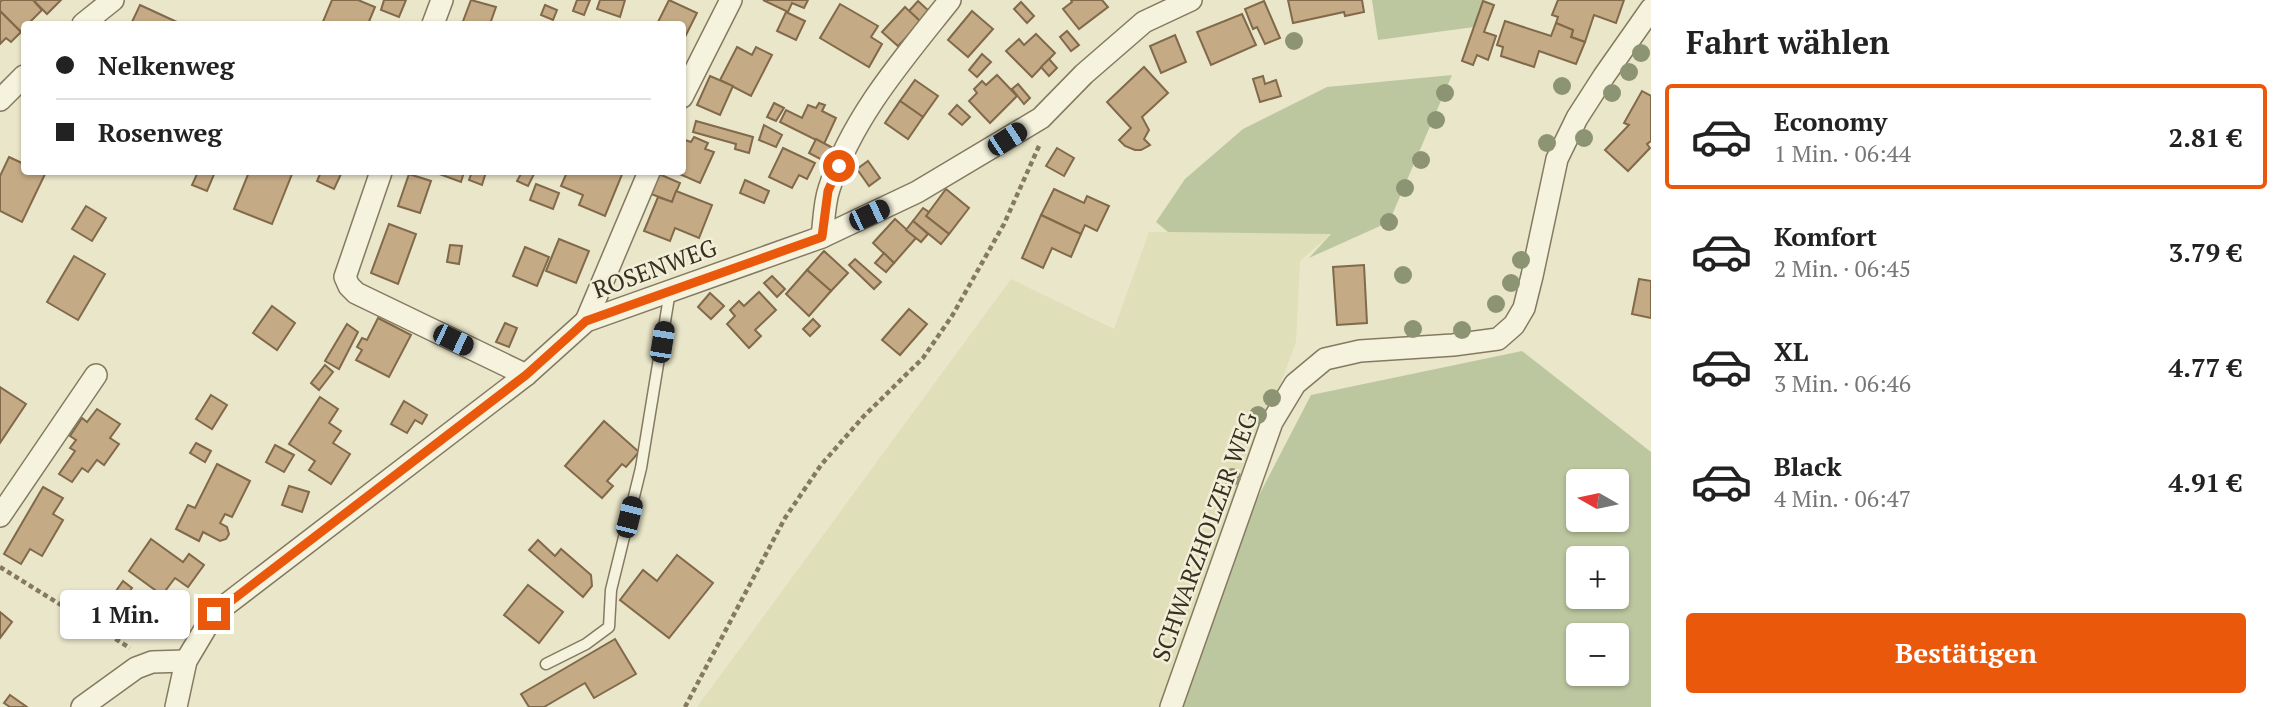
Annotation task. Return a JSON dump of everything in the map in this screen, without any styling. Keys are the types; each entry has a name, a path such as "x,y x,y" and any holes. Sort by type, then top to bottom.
{"street":[{"path":"87,21 113,0"},
{"path":"434,21 442,0"},
{"path":"686,89 732,0"},
{"path":"822,237 828,191 850,140 894,70 950,0"},
{"name":"ROSENWEG","path":"176,707 186,661 214,614 526,375 586,321 822,237 917,192 1041,118 1084,74 1144,22 1191,0"},
{"name":"SCHWARZHOLZER WEG","path":"1171,707 1272,422 1295,384 1325,359 1360,351 1498,339 1514,326 1524,308 1557,159 1577,118 1651,9"},
{"path":"0,100 21,79"},
{"path":"380,175 345,276 349,286 356,293 526,375"},
{"path":"586,321 648,175"},
{"path":"0,516 96,375"},
{"path":"82,707 136,668 152,662 186,661"}],"lane":[{"path":"546,664 586,644 609,627 611,590 641,468 670,291"}],"path":[{"path":"685,707 785,518 821,465 863,417 923,358 952,316 1004,224 1040,144 1041,118"},
{"path":"0,567 152,662"}],"green space":[{"path":"1372,0 1483,0 1474,27 1378,40"},
{"path":"1452,75 1389,222 1309,258 1331,234 1168,232 1156,222 1185,179 1243,129 1327,87"},
{"path":"1149,232 1332,233 1300,261 1296,342 1227,526 1164,707 697,707 1011,279 1114,329"},
{"path":"1522,351 1651,452 1651,707 1181,707 1241,530 1311,395"}],"building":[{"path":"33,0 42,10 31,21 21,21 21,32 0,11 0,2"},
{"path":"36,0 61,0 47,14"},
{"path":"332,0 358,0 375,7 369,21 323,21"},
{"path":"384,0 406,0 399,17 381,10"},
{"path":"471,0 496,7 491,21 463,21"},
{"path":"577,0 590,0 584,15 573,11"},
{"path":"600,0 625,0 620,17 597,9"},
{"path":"669,0 697,13 686,35 686,21 658,21"},
{"path":"763,0 808,0 804,8 792,3 788,12"},
{"path":"1071,0 1102,0 1108,7 1079,29 1063,9"},
{"path":"1288,0 1362,0 1364,12 1345,16 1344,12 1293,23"},
{"path":"1558,0 1624,0 1616,23 1594,15 1585,42 1571,37 1573,30 1556,23 1558,17 1552,15"},
{"path":"918,1 930,12 921,22 909,11"},
{"path":"1264,1 1280,38 1265,44 1257,27 1253,29 1245,9"},
{"path":"1483,1 1494,5 1484,32 1496,36 1488,60 1477,55 1473,65 1462,61"},
{"path":"1021,2 1034,16 1027,23 1014,9"},
{"path":"840,4 878,26 871,37 882,44 869,67 820,38"},
{"path":"140,5 175,21 132,21"},
{"path":"545,5 557,10 553,20 541,15"},
{"path":"905,7 921,22 898,46 882,32"},
{"path":"0,11 21,32 11,42 6,38 0,44"},
{"path":"972,11 993,29 968,57 948,40"},
{"path":"786,12 805,21 796,40 777,31"},
{"path":"1242,14 1256,45 1211,65 1197,32"},
{"path":"1505,21 1551,36 1556,23 1573,30 1571,37 1585,42 1576,64 1539,51 1534,67 1501,56 1503,47 1497,45"},
{"path":"1067,31 1079,45 1071,51 1060,37"},
{"path":"1036,34 1055,53 1032,77 1006,51 1019,39 1024,45"},
{"path":"1175,35 1186,62 1161,73 1150,46"},
{"path":"737,47 752,55 756,47 772,55 751,96 720,80"},
{"path":"982,54 991,62 977,77 969,70"},
{"path":"1049,59 1057,68 1049,76 1041,67"},
{"path":"1144,67 1168,93 1142,117 1149,130 1144,139 1150,145 1135,150 1119,140 1131,128 1107,102"},
{"path":"997,75 1017,96 990,123 969,101 977,93 974,89 982,81 986,85"},
{"path":"710,76 733,86 720,115 697,105"},
{"path":"1263,76 1265,84 1276,80 1281,96 1260,102 1253,79"},
{"path":"915,80 938,96 923,117 900,101"},
{"path":"1018,84 1030,98 1024,104 1012,89"},
{"path":"1642,91 1651,96 1651,141 1647,144 1650,148 1628,171 1605,150 1629,125 1624,123"},
{"path":"900,101 923,117 908,139 885,123"},
{"path":"774,103 784,108 776,121 767,117"},
{"path":"819,103 825,105 822,111 836,118 824,144 780,122 786,110 802,118 808,105 816,108"},
{"path":"957,105 970,117 962,125 949,114"},
{"path":"696,121 753,137 749,153 735,149 736,144 693,132"},
{"path":"764,125 782,135 776,147 759,140"},
{"path":"694,137 708,143 705,149 714,152 700,183 682,175 686,175 686,140 691,142"},
{"path":"816,139 833,148 826,162 809,153"},
{"path":"783,148 815,163 807,179 799,175 792,188 769,177"},
{"path":"1057,148 1074,158 1064,176 1046,166"},
{"path":"9,157 21,163 21,175 45,175 22,222 0,211 0,176"},
{"path":"868,161 880,178 869,186 857,169"},
{"path":"197,175 214,175 207,191 192,185"},
{"path":"248,175 292,175 272,224 234,209"},
{"path":"320,175 341,175 334,189 317,181"},
{"path":"409,175 431,181 420,213 398,206"},
{"path":"442,175 463,175 461,182"},
{"path":"471,175 485,175 482,185 469,180"},
{"path":"520,175 534,175 528,186 517,181"},
{"path":"566,175 622,175 605,216 579,205 583,195 561,186"},
{"path":"659,175 680,183 672,202 651,194"},
{"path":"745,180 769,191 764,203 740,193"},
{"path":"536,184 559,193 553,209 530,200"},
{"path":"946,189 969,208 949,234 926,216"},
{"path":"1054,189 1084,203 1087,196 1109,206 1097,231 1085,225 1081,234 1041,215"},
{"path":"676,191 712,205 699,238 675,228 670,241 644,231 658,197 672,202"},
{"path":"86,206 106,218 92,241 72,229"},
{"path":"923,208 929,212 926,216 949,234 941,244 913,221"},
{"path":"1041,215 1081,234 1071,257 1052,248 1043,268 1022,258"},
{"path":"895,219 916,238 894,263 873,243"},
{"path":"913,221 928,234 921,242 906,230"},
{"path":"389,224 416,234 398,284 371,273"},
{"path":"559,239 589,251 576,283 546,271"},
{"path":"450,245 462,246 459,264 447,262"},
{"path":"525,247 549,257 537,286 513,276"},
{"path":"824,251 848,273 831,291 807,270"},
{"path":"884,253 894,263 886,272 875,263"},
{"path":"74,256 105,274 78,320 47,302"},
{"path":"855,259 881,282 874,289 849,265"},
{"path":"1364,265 1367,323 1337,325 1333,267"},
{"path":"807,270 831,291 809,316 786,294"},
{"path":"772,276 785,289 777,297 764,283"},
{"path":"1639,279 1651,281 1651,318 1632,314"},
{"path":"759,292 776,310 755,330 761,336 749,348 727,324 735,316 730,310 739,301 744,306"},
{"path":"710,293 724,306 711,319 698,307"},
{"path":"272,306 295,323 277,350 253,333"},
{"path":"909,309 927,324 900,355 882,340"},
{"path":"378,318 411,335 389,377 356,360 362,350 357,347 362,338 367,340"},
{"path":"813,319 820,326 810,336 803,329"},
{"path":"505,323 517,328 509,347 496,342"},
{"path":"347,324 358,332 339,369 325,361"},
{"path":"325,365 333,372 319,390 311,383"},
{"path":"0,387 26,404 0,443"},
{"path":"211,395 227,405 212,429 196,419"},
{"path":"320,397 338,409 329,423 341,431 333,443 350,454 331,484 309,470 315,461 289,444"},
{"path":"404,401 427,415 422,424 415,420 407,433 391,424"},
{"path":"97,409 120,424 110,438 119,444 104,465 97,460 88,472 82,468 72,482 59,474 75,451 70,448 76,440 70,436 82,418 87,422"},
{"path":"604,421 639,452 626,467 622,464 607,481 613,486 602,498 565,466"},
{"path":"196,443 211,451 205,462 190,453"},
{"path":"275,445 294,455 284,472 266,462"},
{"path":"217,464 250,481 232,517 225,514 220,523 227,527 229,534 226,539 220,541 203,532 199,541 176,529 188,505 195,508"},
{"path":"289,486 309,492 302,512 282,505"},
{"path":"43,487 63,498 53,514 63,520 42,556 30,549 21,564 4,554"},
{"path":"151,539 183,562 189,554 204,565 188,587 175,578 162,595 129,571"},
{"path":"538,540 555,556 561,549 591,575 592,586 583,597 529,550"},
{"path":"677,555 713,583 669,638 620,600 643,570 657,581"},
{"path":"123,581 132,588 124,598 116,591"},
{"path":"528,585 563,612 539,643 504,615"},
{"path":"0,612 12,622 0,638"},
{"path":"615,639 636,674 594,698 585,683 544,707 529,707 521,694"},
{"path":"10,695 27,707 10,707 4,703"}],"route":[{"path":"214,614 526,375 586,321 822,237 828,191 839,166"}]}
